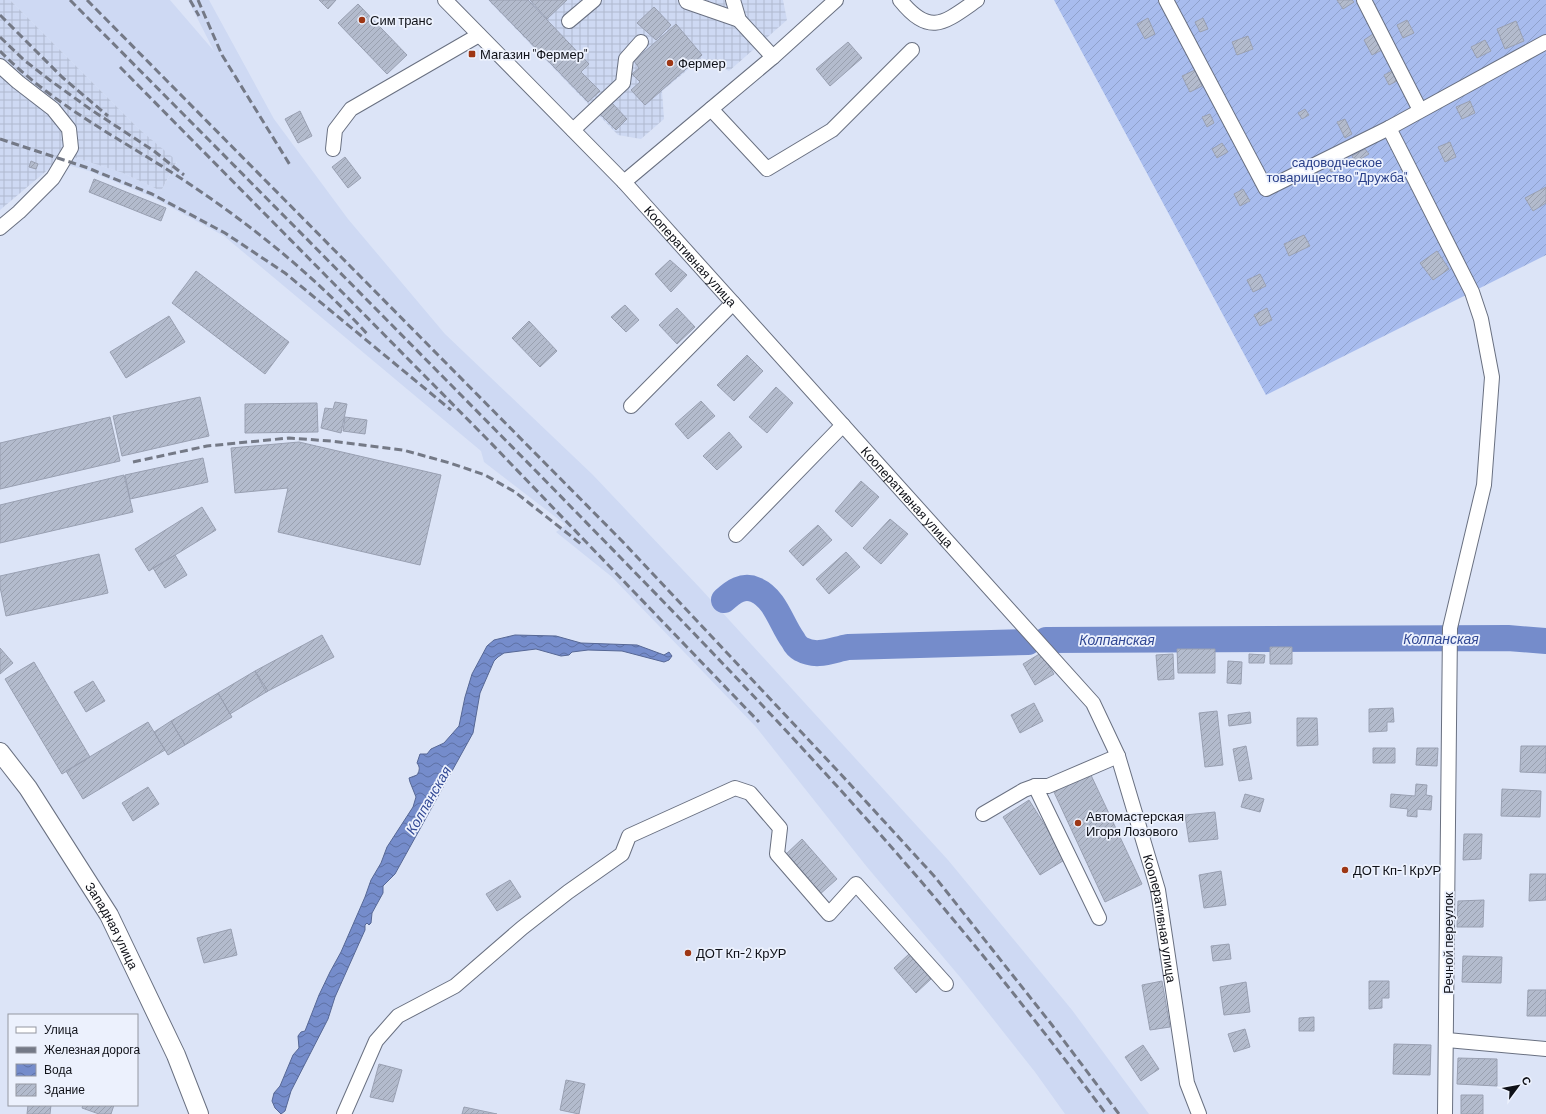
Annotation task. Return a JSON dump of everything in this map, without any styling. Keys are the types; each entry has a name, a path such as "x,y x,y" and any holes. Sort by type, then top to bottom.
{"main road":[{"name":"Западная улица","path":"0,752 28,788 109,914 176,1055 199,1114"}],"street":[{"name":"Кооперативная улица","path":"445,0 624,182 1093,703 1118,756 1158,890 1186,1083 1199,1114"},
{"path":"569,21 594,0"},
{"path":"686,0 687,2 739,20"},
{"path":"733,0 739,20 773,57"},
{"path":"624,182 773,57 836,0"},
{"path":"900,0 910,12 921,20 934,24 949,20 977,0"},
{"path":"1166,0 1266,189 1389,128 1546,42"},
{"path":"1364,0 1420,110"},
{"path":"333,149 335,130 351,109 479,35"},
{"path":"573,130 623,83 626,59 641,42"},
{"path":"711,109 767,169 832,130 912,50"},
{"path":"0,66 53,109 69,128 71,148 53,178 19,212 0,228"},
{"name":"Речной переулок","path":"1389,128 1472,292 1481,319 1492,377 1484,485 1450,628 1447,1040 1445,1114"},
{"path":"632,406 733,303"},
{"path":"736,535 843,425"},
{"path":"983,814 1024,790 1035,786 1048,786 1118,756"},
{"path":"1035,786 1098,918"},
{"path":"344,1114 376,1042 398,1016 455,986 522,928 556,901 622,854 629,836 735,788 750,794 780,828 777,854 829,914 856,884 946,984"},
{"path":"1447,1040 1546,1049"}],"shaded area":[{"path":"0,0 10,0 139,129 177,161 161,191 123,173 61,153 57,162 0,210"},
{"path":"10,0 170,0 214,51 188,0 209,0 274,119 348,219 445,334 593,475 700,588 948,860 1072,1010 1149,1114 1065,1114 1035,1072 960,977 867,867 756,727 612,577 556,532 566,525 484,462 481,451 224,236 152,197 89,171 57,162 61,153 123,173 161,191 177,162 139,129"},
{"path":"488,0 783,0 787,20 729,71 702,58 662,91 664,119 641,139 618,135"}],"green space":[{"name":"садоводческое товарищество \"Дружба\"","path":"1054,0 1546,0 1546,255 1266,395"}],"water":[{"path":"515,635 556,636 581,643 637,645 664,655 669,652 672,656 669,660 664,662 622,651 588,650 572,652 569,655 561,656 536,649 504,653 494,661 480,693 473,733 395,874 383,886 383,893 372,913 371,923 369,925 367,923 365,925 365,930 335,997 328,1019 291,1091 285,1111 281,1114 275,1108 272,1101 274,1093 280,1086 293,1055 299,1048 298,1036 301,1032 305,1031 319,995 341,952 371,880 381,863 387,847 413,807 416,797 409,778 417,775 418,773 419,766 417,763 420,754 427,754 431,749 444,743 459,726 465,697 472,674 487,646 494,640"}],"building":[{"path":"319,0 336,0 328,9"},
{"path":"489,0 528,0 589,64 581,72 600,91 588,102"},
{"path":"530,0 567,0 547,19"},
{"path":"1337,0 1352,0 1354,2 1343,9"},
{"path":"358,4 407,55 387,74 338,23"},
{"path":"654,7 671,25 656,40 637,23"},
{"path":"1148,18 1155,34 1145,39 1137,24"},
{"path":"1203,18 1208,29 1200,32 1195,22"},
{"path":"1407,20 1414,33 1403,38 1397,25"},
{"path":"1516,21 1524,41 1505,49 1497,29"},
{"path":"676,24 702,55 645,105 631,90 640,82 632,74 639,68 634,61"},
{"path":"1373,34 1382,50 1372,55 1364,40"},
{"path":"1248,36 1253,49 1237,55 1232,42"},
{"path":"1485,40 1491,51 1477,58 1471,47"},
{"path":"848,42 862,58 830,86 816,69"},
{"path":"1195,70 1202,86 1190,92 1182,76"},
{"path":"1392,71 1397,81 1389,85 1384,75"},
{"path":"1470,101 1475,113 1462,119 1456,107"},
{"path":"612,103 627,119 616,130 600,114"},
{"path":"1305,109 1309,115 1302,119 1298,113"},
{"path":"300,111 312,136 298,143 285,119"},
{"path":"1210,114 1214,123 1207,127 1202,117"},
{"path":"1345,119 1352,134 1345,138 1337,122"},
{"path":"1450,142 1456,157 1445,162 1438,147"},
{"path":"1222,143 1228,152 1217,158 1212,149"},
{"path":"1365,149 1369,154 1356,162 1352,156"},
{"path":"345,157 361,178 348,188 332,167"},
{"path":"31,161 38,164 36,169 29,167"},
{"path":"1337,163 1339,168 1331,172 1329,166"},
{"path":"94,179 166,208 161,221 89,192"},
{"path":"1546,187 1546,203 1533,211 1525,198"},
{"path":"1243,189 1250,201 1240,206 1234,194"},
{"path":"1304,235 1310,246 1289,256 1284,244"},
{"path":"1437,251 1449,269 1433,280 1420,263"},
{"path":"670,260 687,275 671,292 655,274"},
{"path":"196,271 289,342 265,374 172,303"},
{"path":"1260,274 1266,286 1253,292 1247,280"},
{"path":"625,305 639,320 626,332 611,317"},
{"path":"677,308 695,327 677,344 659,325"},
{"path":"1267,308 1272,320 1260,326 1254,315"},
{"path":"169,316 185,342 126,378 110,352"},
{"path":"529,321 557,351 540,367 512,338"},
{"path":"747,355 763,371 734,401 717,385"},
{"path":"776,387 793,403 767,433 749,417"},
{"path":"200,397 209,436 122,456 113,416"},
{"path":"701,401 715,416 688,439 675,424"},
{"path":"335,402 347,404 341,433 321,428 325,408 333,409"},
{"path":"317,403 318,432 245,433 245,404"},
{"path":"110,417 120,461 0,489 0,443"},
{"path":"345,417 367,420 365,434 343,431"},
{"path":"729,432 742,447 717,470 703,456"},
{"path":"299,442 441,475 420,565 278,532 288,488 235,493 231,448"},
{"path":"203,458 208,482 130,499 125,475"},
{"path":"124,475 133,512 0,543 0,505"},
{"path":"861,481 879,497 852,527 835,511"},
{"path":"202,507 216,530 149,571 135,549"},
{"path":"890,519 908,534 881,564 863,548"},
{"path":"818,525 832,540 803,566 789,551"},
{"path":"846,552 860,567 829,594 816,579"},
{"path":"99,554 108,593 6,616 0,587 0,576"},
{"path":"175,555 187,575 165,588 153,568"},
{"path":"322,635 334,657 266,692 255,671"},
{"path":"1270,647 1292,647 1292,664 1270,664"},
{"path":"0,648 13,663 0,674"},
{"path":"1177,649 1215,649 1215,673 1178,673"},
{"path":"1041,653 1054,674 1035,685 1023,664"},
{"path":"1173,654 1174,679 1158,680 1156,655"},
{"path":"1249,654 1265,655 1264,663 1249,663"},
{"path":"1228,661 1242,662 1241,684 1227,683"},
{"path":"34,662 90,757 62,774 5,679"},
{"path":"255,671 268,691 230,714 218,693"},
{"path":"93,681 105,701 86,712 74,692"},
{"path":"218,693 232,717 185,745 171,721"},
{"path":"1034,703 1043,721 1020,733 1011,715"},
{"path":"1393,708 1394,722 1387,722 1387,731 1369,732 1369,709"},
{"path":"1217,711 1223,765 1205,767 1199,713"},
{"path":"1250,712 1251,723 1229,726 1228,715"},
{"path":"1297,718 1317,718 1318,745 1297,746"},
{"path":"171,721 185,745 168,755 154,732"},
{"path":"148,722 165,750 83,799 66,771"},
{"path":"1246,746 1252,779 1239,781 1233,749"},
{"path":"1521,746 1546,746 1546,773 1520,772"},
{"path":"1373,748 1395,748 1395,763 1373,763"},
{"path":"1417,748 1438,748 1437,766 1416,765"},
{"path":"1090,773 1142,884 1105,902 1053,790"},
{"path":"1416,784 1427,785 1426,795 1432,796 1431,810 1417,809 1417,817 1407,816 1408,809 1390,807 1391,794 1415,796"},
{"path":"148,787 159,804 133,821 122,803"},
{"path":"1502,789 1541,791 1540,817 1501,816"},
{"path":"1245,794 1264,799 1260,812 1241,807"},
{"path":"1029,800 1066,859 1040,875 1003,817"},
{"path":"1215,812 1218,839 1189,842 1185,815"},
{"path":"1464,834 1482,834 1481,859 1463,860"},
{"path":"802,839 837,879 819,895 784,856"},
{"path":"1221,871 1226,905 1204,908 1199,875"},
{"path":"1530,874 1546,874 1546,900 1529,901"},
{"path":"510,880 521,897 497,911 486,894"},
{"path":"1484,900 1483,927 1457,927 1458,901"},
{"path":"231,929 237,955 204,963 197,938"},
{"path":"1229,944 1231,959 1213,961 1211,946"},
{"path":"909,954 931,979 916,993 894,968"},
{"path":"1463,956 1502,957 1501,983 1462,982"},
{"path":"1162,981 1170,1027 1150,1030 1142,985"},
{"path":"1369,981 1389,981 1389,998 1382,998 1382,1008 1369,1009"},
{"path":"1246,982 1250,1012 1224,1015 1220,987"},
{"path":"1528,990 1546,990 1546,1016 1527,1016"},
{"path":"1314,1017 1314,1031 1299,1031 1299,1018"},
{"path":"1245,1029 1250,1047 1234,1052 1228,1034"},
{"path":"1394,1044 1431,1045 1430,1075 1393,1074"},
{"path":"1143,1045 1159,1069 1141,1081 1125,1057"},
{"path":"1458,1058 1497,1059 1497,1086 1457,1084"},
{"path":"379,1064 402,1070 393,1102 370,1097"},
{"path":"566,1080 585,1084 579,1114 560,1110"},
{"path":"1461,1095 1483,1095 1483,1114 1461,1114"},
{"path":"28,1106 51,1106 50,1114 27,1114"},
{"path":"83,1106 114,1106 111,1114 99,1114 82,1108"},
{"path":"464,1107 497,1114 462,1114"}],"waterway":[{"name":"Колпанская","path":"724,600 743,588 751,588 763,594 769,599 778,612 796,645 807,652 813,653 848,647 1028,642"},
{"name":"Колпанская","path":"1046,640 1508,638 1546,641"},
{"name":"Колпанская","path":"1028,642 1046,640"}],"railway":[{"path":"70,0 533,468 782,726 878,832 972,942 1106,1114"},
{"path":"87,0 623,542 849,783 935,877 1052,1025 1119,1114"},
{"path":"190,0 199,16"},
{"path":"198,0 222,55 290,165"},
{"path":"0,15 62,77 108,116"},
{"path":"0,37 24,60 51,81 90,109 154,151 184,175"},
{"path":"0,51 20,70 64,104 182,179 257,232 304,271 369,336"},
{"path":"120,67 489,441 759,722"},
{"path":"0,139 88,168 152,194 225,233 285,273 451,410"},
{"path":"133,462 207,446 289,438 331,441 403,450 450,463 485,475 515,492 581,544"}],"place":[{"name":"Сим транс","path":"362,20"},
{"name":"Магазин \"Фермер\"","path":"472,54"},
{"name":"Фермер","path":"670,63"},
{"name":"Автомастерская Игоря Лозового","path":"1078,823"},
{"name":"ДОТ Кп-1 КрУР","path":"1345,870"},
{"name":"ДОТ Кп-2 КрУР","path":"688,953"}]}
